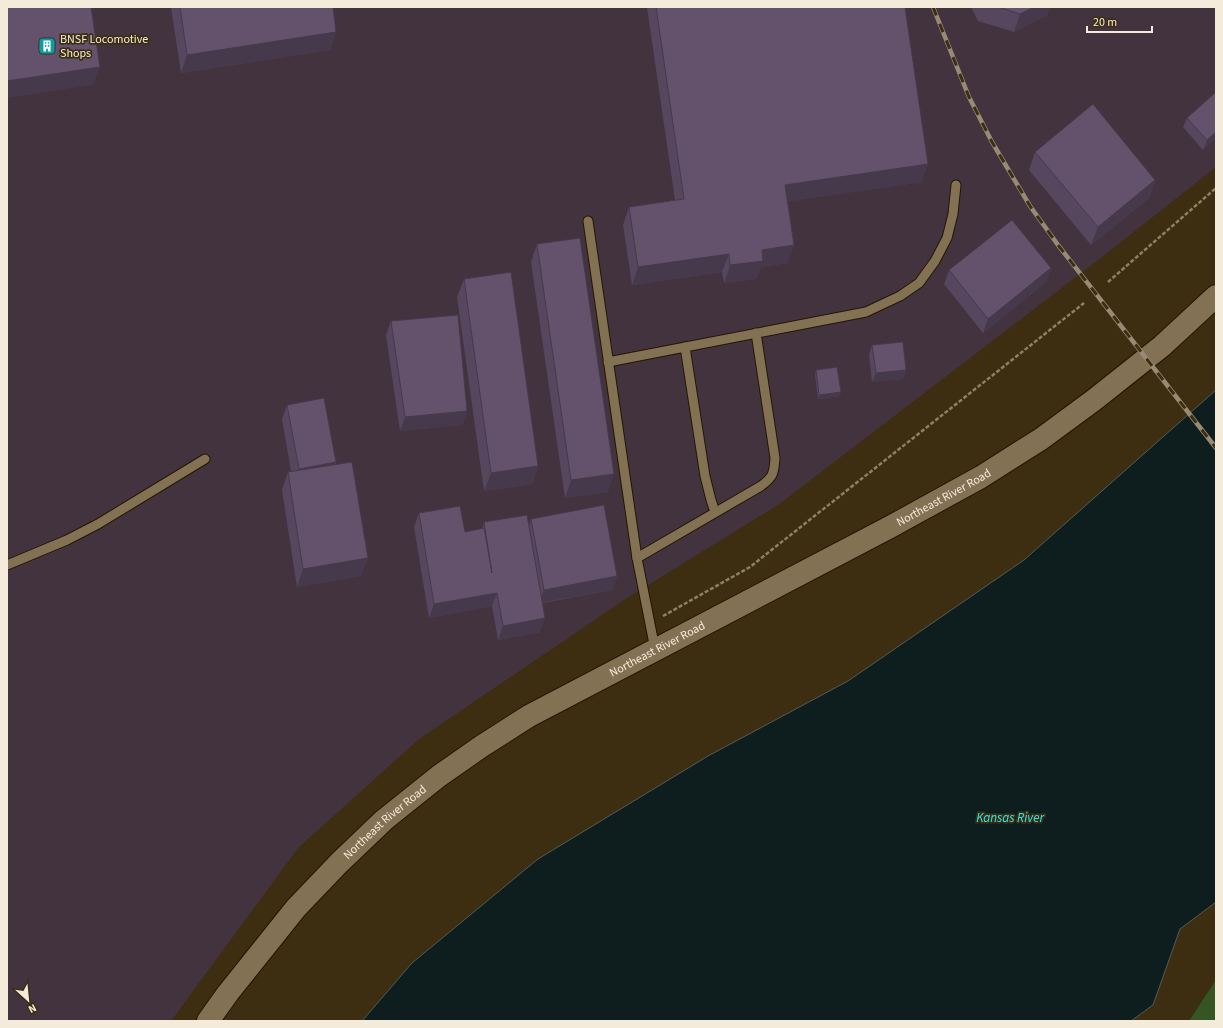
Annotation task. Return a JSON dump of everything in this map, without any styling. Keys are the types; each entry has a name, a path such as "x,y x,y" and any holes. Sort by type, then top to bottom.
{"street":[{"name":"Northeast River Road","path":"208,1021 228,993 296,908 339,863 384,820 439,776 529,716 890,527 981,477 1041,439 1094,400 1162,346 1216,296"}],"lane":[{"path":"608,362 866,312 900,296 919,283 935,261 947,238 953,214 956,185"},
{"path":"588,221 637,558 655,649"},
{"path":"637,558 761,486 770,479 774,469 775,458 756,333"},
{"path":"686,347 705,476 715,512"},
{"path":"7,565 67,540 98,524 204,459"}],"path":[{"path":"1108,282 1216,188"},
{"path":"650,624 750,567 1084,303"}],"shaded area":[{"path":"7,7 1216,7 1216,167 1102,257 778,505 627,598 419,739 298,848 171,1021 7,1021"}],"green space":[{"path":"1216,980 1216,1021 1189,1021"}],"water":[{"name":"Kansas River","path":"1216,390 1216,902 1180,929 1153,1005 1131,1021 362,1021 412,963 538,859 708,756 848,681 1024,560"}],"building":[{"name":"BNSF Locomotive Shops","path":"7,7 91,7 100,67 7,81"},
{"path":"180,7 333,7 336,32 187,55"},
{"path":"656,7 905,7 928,164 785,185 794,245 762,250 763,261 730,265 729,254 638,267 629,207 684,199"},
{"path":"998,7 1034,7 1020,14"},
{"path":"1216,92 1216,132 1207,140 1187,118"},
{"path":"1093,104 1155,180 1098,227 1035,152"},
{"path":"1012,220 1051,268 988,319 949,270"},
{"path":"580,238 614,474 571,480 537,244"},
{"path":"511,272 538,466 491,473 464,279"},
{"path":"458,315 467,411 405,417 391,321"},
{"path":"903,342 906,370 876,373 872,345"},
{"path":"837,367 841,392 819,395 816,370"},
{"path":"324,398 336,462 299,469 287,405"},
{"path":"352,462 368,558 303,569 288,472"},
{"path":"604,505 617,576 544,590 531,519"},
{"path":"460,506 465,532 484,528 492,573 484,522 527,515 545,618 503,626 497,593 434,604 419,513"}],"railway":[{"path":"933,7 969,97 992,142 1030,206 1058,245 1216,448"}],"place":[{"name":"BNSF Locomotive Shops","path":"47,46"}]}
